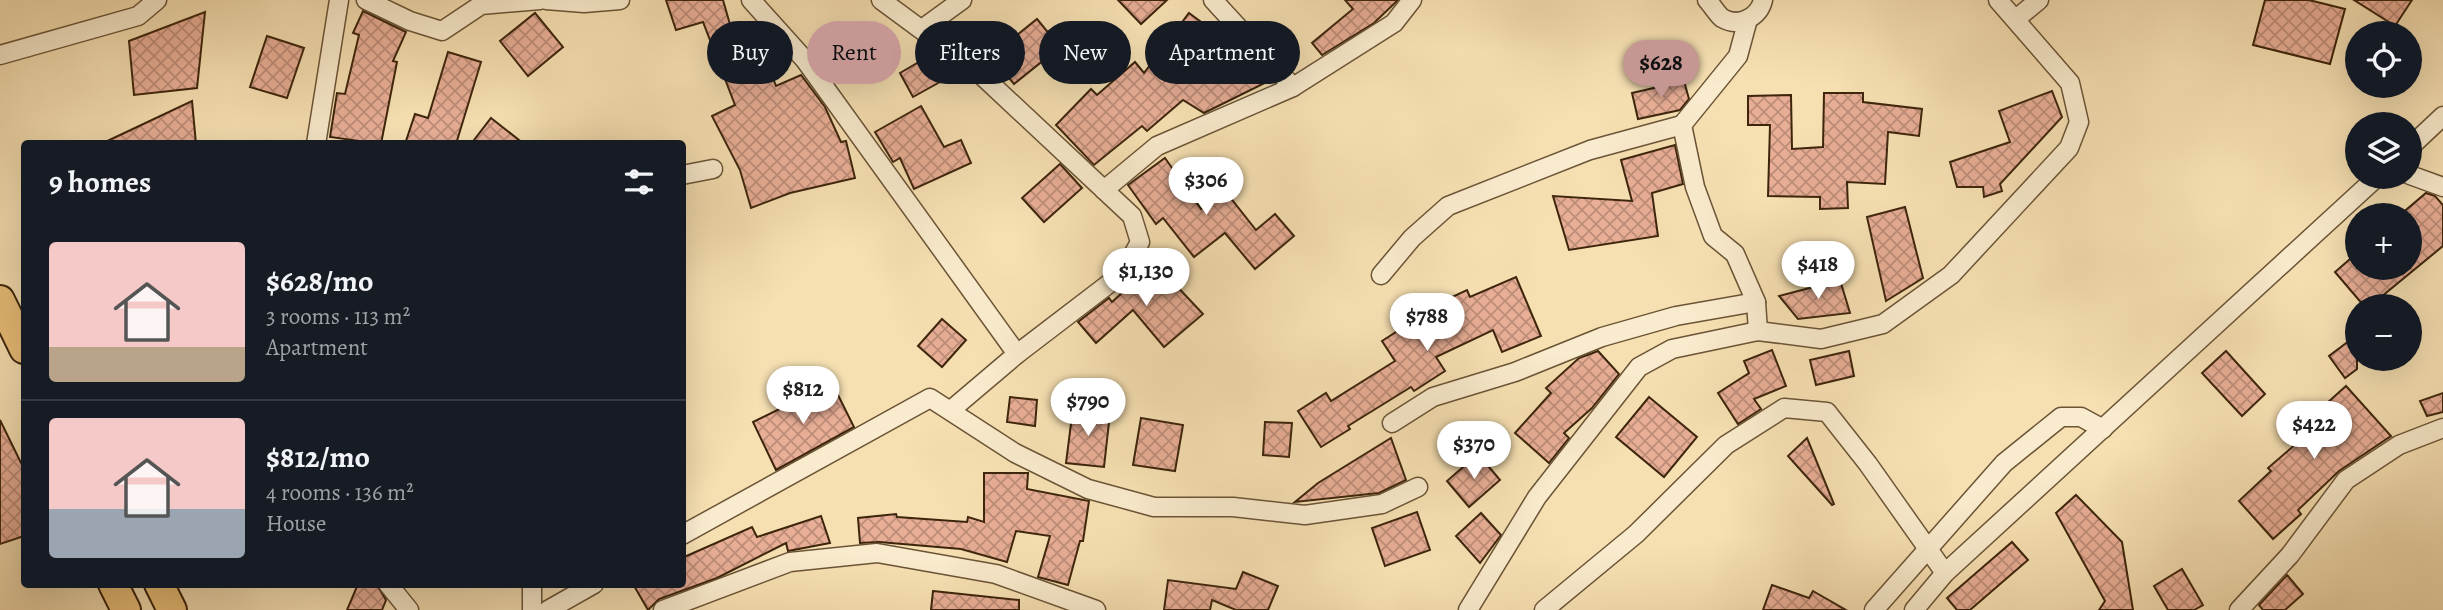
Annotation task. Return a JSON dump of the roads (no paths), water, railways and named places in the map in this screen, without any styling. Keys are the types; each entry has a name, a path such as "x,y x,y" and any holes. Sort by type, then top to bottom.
{"highway":[{"path":"0,300 21,343"},
{"path":"115,588 126,610"},
{"path":"161,588 172,610"}],"street":[{"path":"0,55 138,16 157,0"},
{"path":"317,140 339,0"},
{"path":"366,0 410,21 442,31 481,5 540,0"},
{"path":"546,0 584,3 620,0"},
{"path":"751,0 805,60 1017,354"},
{"path":"881,0 915,24"},
{"path":"933,21 962,0"},
{"path":"1213,0 1293,87"},
{"path":"1104,190 1157,145 1293,87 1394,23 1412,0"},
{"path":"1707,0 1722,18 1736,22 1748,19 1761,10 1763,0"},
{"path":"1468,610 1537,497 1640,367 1672,349 1758,331 1821,339 1882,324 1951,275 2069,148 2079,122 2070,83 1998,0"},
{"path":"2016,19 2039,0"},
{"path":"1381,275 1412,238 1448,206 1590,150 1682,125 1738,56 1748,19"},
{"path":"951,410 1017,354 1123,273 1140,242 1132,216 991,84"},
{"path":"2422,136 2443,116"},
{"path":"1682,125 1695,187 1713,236 1735,254 1756,302 1758,331"},
{"path":"686,175 713,169"},
{"path":"2422,179 2443,187"},
{"path":"1914,610 1945,573 2364,189"},
{"path":"1392,423 1433,397 1515,372 1602,337 1676,316 1756,302"},
{"path":"686,534 930,398 1015,453 1088,489 1154,507 1233,507 1305,515 1382,504 1418,487"},
{"path":"1544,610 1636,534 1726,445 1784,408 1827,412 1945,573"},
{"path":"1874,610 2004,463 2061,417 2081,417 2103,429"},
{"path":"2239,610 2290,555 2346,480 2399,445 2443,428"},
{"path":"663,610 790,562 877,553 996,574 1096,610"},
{"path":"532,588 532,610"},
{"path":"548,610 587,588"}]}
